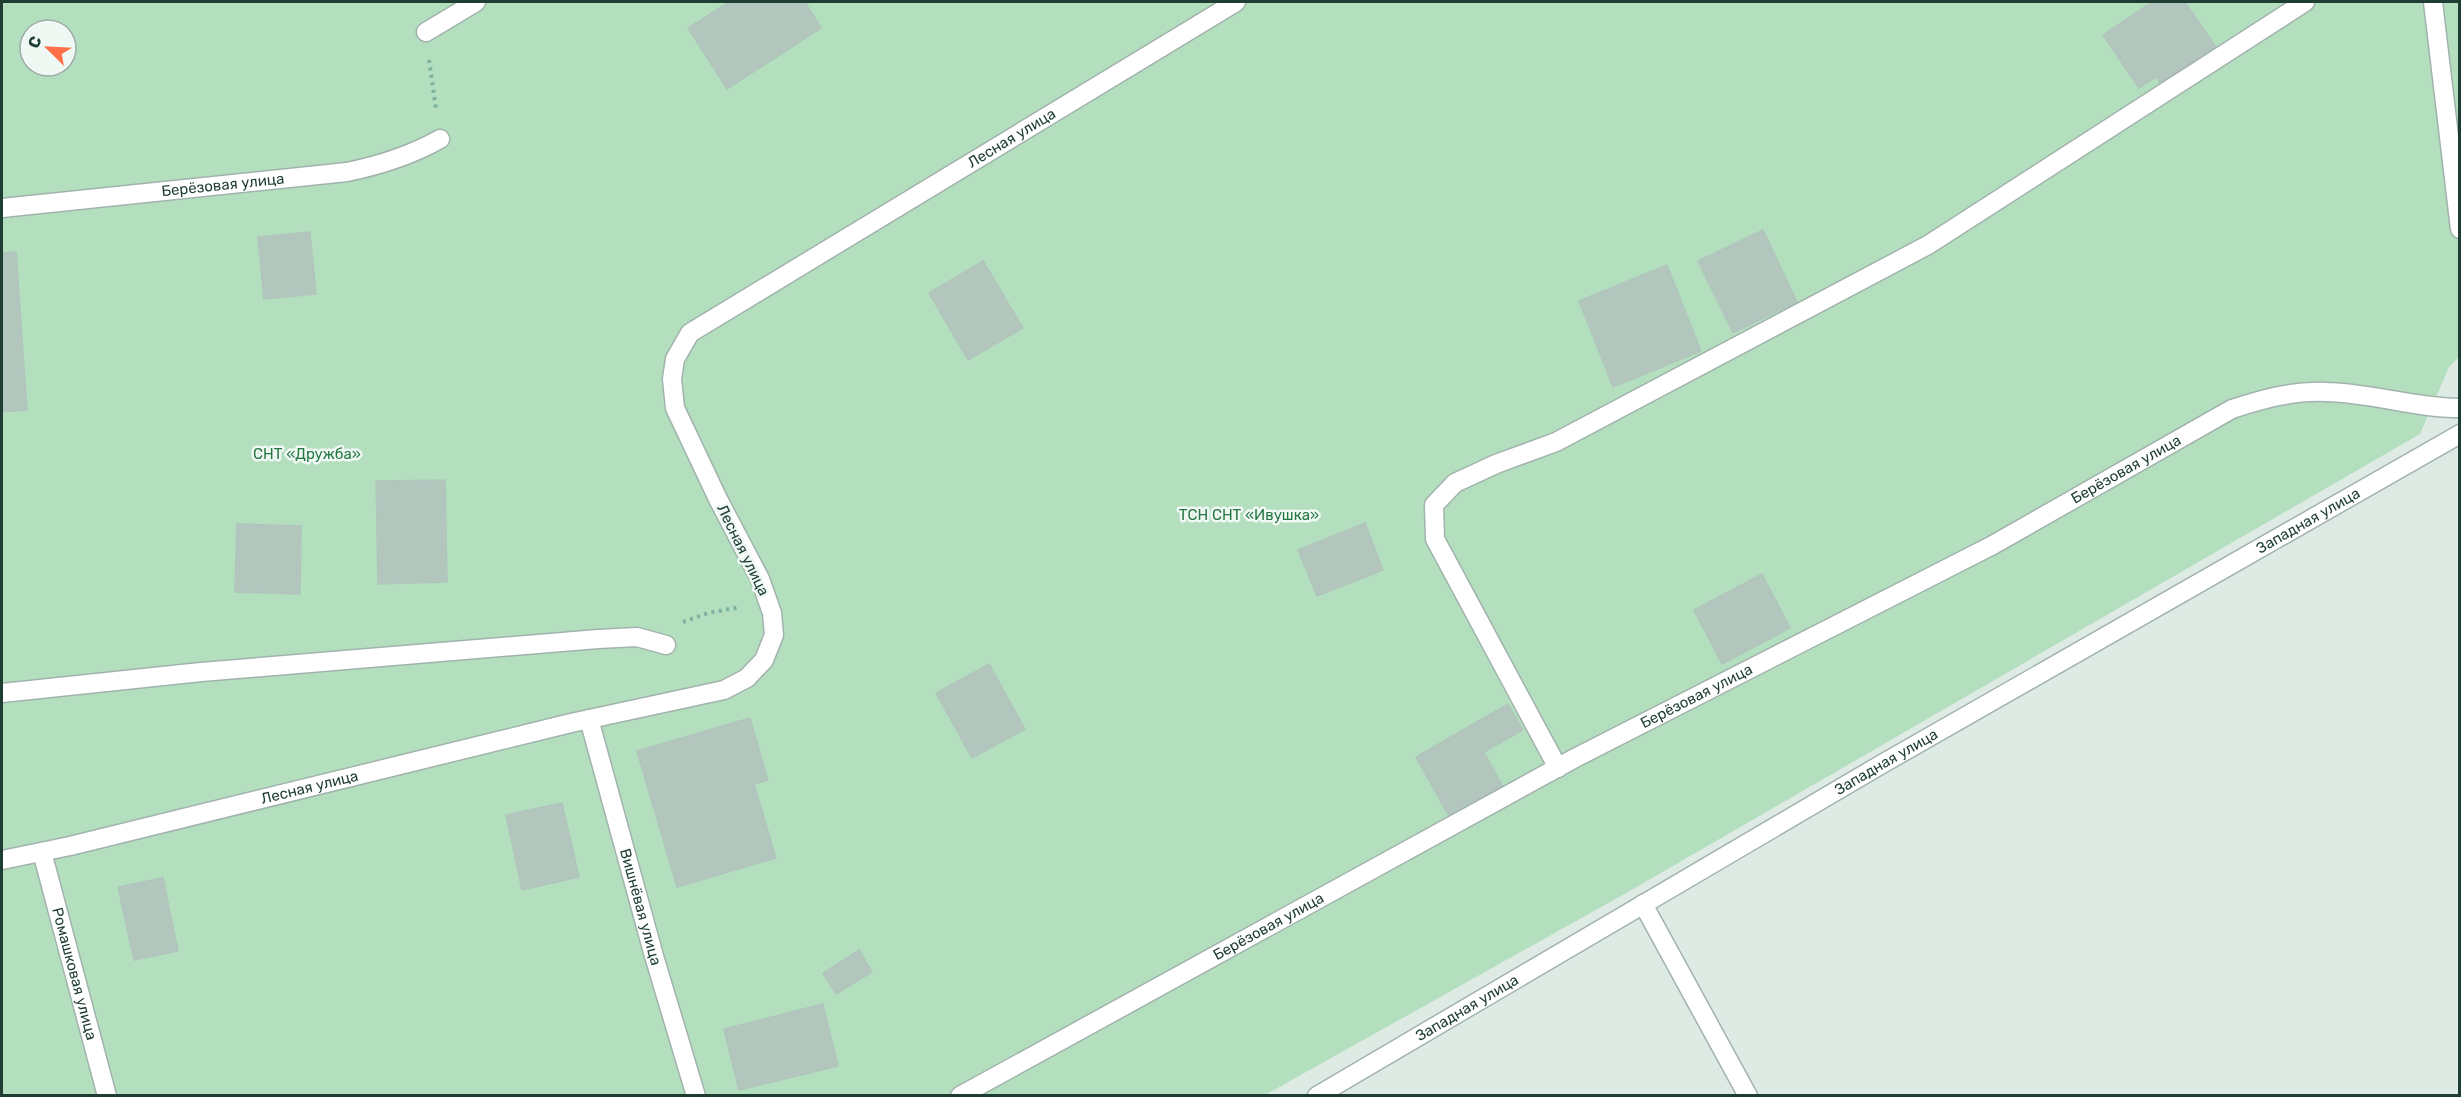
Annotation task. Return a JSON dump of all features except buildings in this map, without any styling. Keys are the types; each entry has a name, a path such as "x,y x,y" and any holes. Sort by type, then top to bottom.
{"street":[{"path":"426,32 476,2"},
{"name":"Лесная улица","path":"2,860 589,719 724,690 747,678 764,660 774,635 768,603 760,579 675,408 672,379 675,358 690,333 1236,2"},
{"path":"1558,768 1435,539 1434,505 1455,483 1496,464 1556,442 1928,245 2305,2"},
{"path":"2433,2 2460,229"},
{"name":"Берёзовая улица","path":"2,208 347,172 384,164 413,154 440,139"},
{"name":"Берёзовая улица","path":"960,1095 1558,768 1990,546 2232,410 2263,399 2295,393 2327,392 2430,407 2460,408"},
{"name":"Западная улица","path":"1317,1095 1893,758 2460,434"},
{"path":"2,693 201,672 551,642 637,637 666,645"},
{"name":"Вишнёвая улица","path":"589,719 654,956 696,1095"},
{"name":"Ромашковая улица","path":"42,852 107,1095"},
{"path":"1643,904 1748,1095"}],"path":[{"path":"426,32 440,139"},
{"path":"648,640 676,625 708,613 768,603"}],"green space":[{"name":"ТСН СНТ «Ивушка»","path":"2,2 2459,2 2459,357 2449,367 2420,434 1628,892 1265,1095 2,1096"}],"park label":[{"name":"СНТ «Дружба»","path":"307,454"}]}
